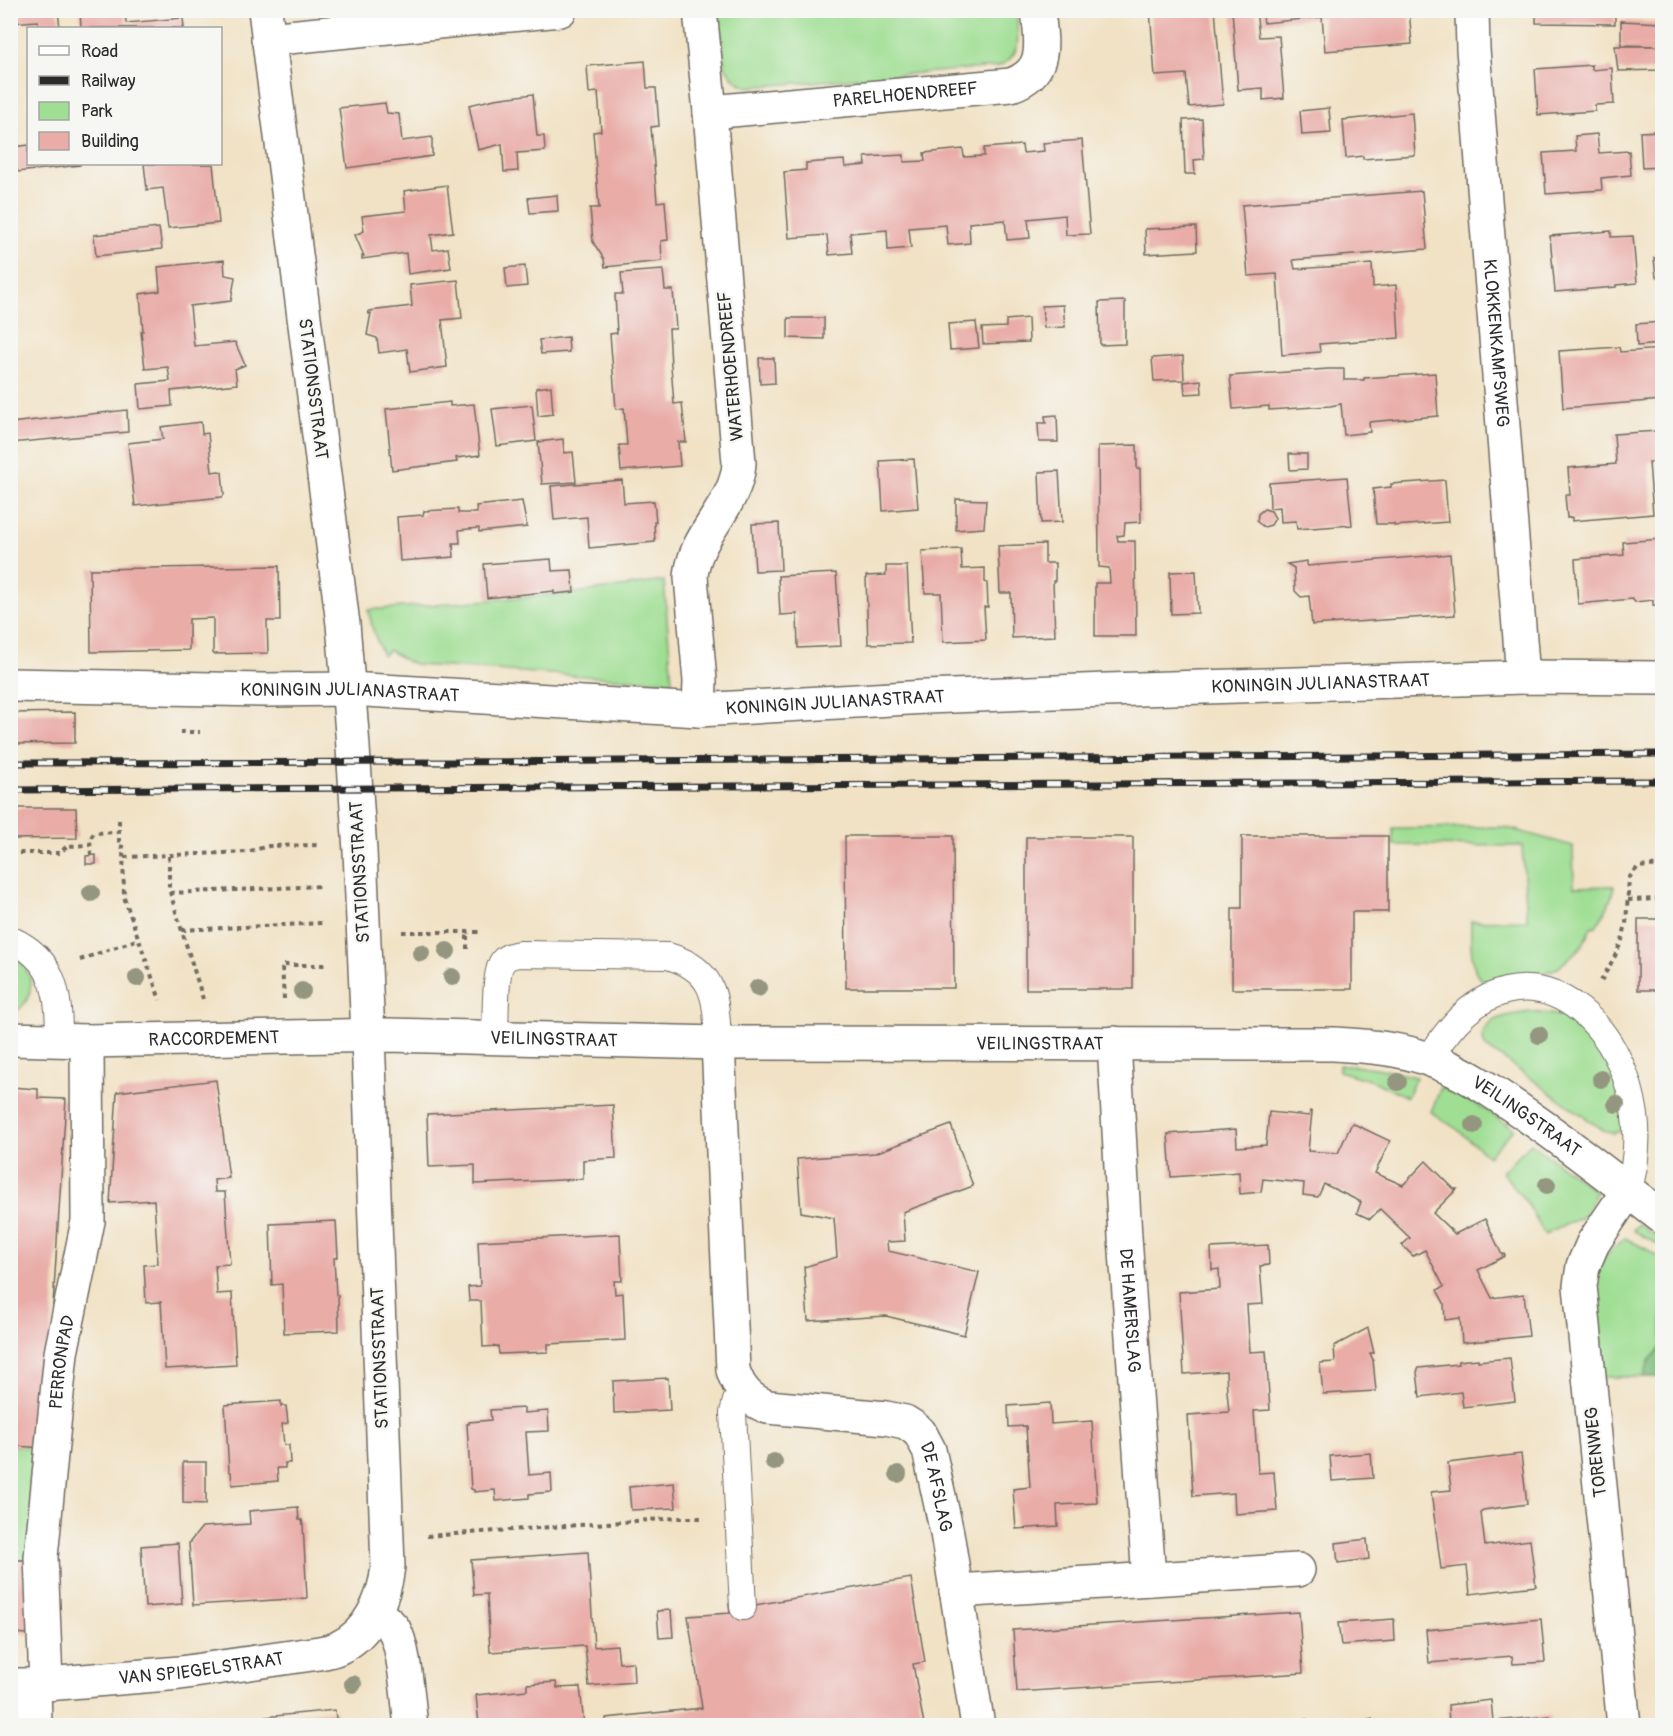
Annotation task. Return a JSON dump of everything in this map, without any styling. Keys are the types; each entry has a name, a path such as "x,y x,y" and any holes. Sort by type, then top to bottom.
{"street":[{"path":"267,25 560,10"},
{"name":"WATERHOENDREEF","path":"699,710 700,681 691,571 698,550 735,484 739,463 700,10"},
{"name":"PARELHOENDREEF","path":"710,112 1011,85 1028,77 1038,63 1041,45 1038,10"},
{"name":"KLOKKENKAMPSWEG","path":"1472,10 1474,61 1523,677"},
{"name":"STATIONSSTRAAT","path":"267,25 343,624 360,851 388,1566 382,1597 375,1613"},
{"name":"KONINGIN JULIANASTRAAT","path":"10,686 348,689 699,710 926,697 1107,690 1523,677 1662,678"},
{"name":"VEILINGSTRAAT","path":"368,1036 718,1043 1352,1045 1389,1049 1429,1059 1460,1072 1502,1096 1662,1217"},
{"name":"RACCORDEMENT","path":"10,1039 73,1041 368,1036"},
{"name":"PERRONPAD","path":"35,1725 30,1684 61,1353 88,1221 73,1041"},
{"path":"718,1043 733,1370 744,1392"},
{"name":"DE HAMERSLAG","path":"1114,1043 1149,1579"},
{"name":"TORENWEG","path":"1624,1725 1580,1286 1583,1266 1593,1243 1628,1191"},
{"name":"DE AFSLAG","path":"744,1392 751,1399 768,1407 886,1418 904,1422 920,1433 929,1450 945,1524 978,1725"},
{"path":"956,1591 1298,1570"},
{"path":"375,1613 392,1627 397,1636 402,1656 411,1725"},
{"name":"VAN SPIEGELSTRAAT","path":"30,1684 180,1673 319,1653 338,1648 353,1639 375,1613"}],"lane":[{"path":"10,939 32,952 43,964 55,986 73,1041"},
{"path":"495,1037 498,975 501,964 508,956 520,954 668,956 679,959 699,972 711,988 716,1000 718,1043"},
{"path":"1429,1059 1444,1036 1464,1015 1497,996 1515,991 1534,988 1572,993 1590,1000 1614,1015"},
{"path":"1628,1191 1645,1168 1658,1132"},
{"path":"743,1607 733,1413 736,1401 744,1392"}],"path":[{"path":"180,732 196,732"},
{"path":"119,820 119,846 123,847 124,897 163,1009 163,1040"},
{"path":"91,855 90,839 94,833 119,832"},
{"path":"10,853 60,853 67,846 90,845"},
{"path":"123,857 248,852 269,846 326,845"},
{"path":"169,856 171,893 206,1008"},
{"path":"1590,1000 1622,940 1626,924 1629,878 1638,867 1662,865"},
{"path":"171,893 328,886"},
{"path":"1628,900 1662,899"},
{"path":"182,930 330,923"},
{"path":"49,975 81,960 139,939"},
{"path":"284,1008 282,965 331,965"},
{"path":"387,1539 677,1518 739,1517"}],"green space":[{"path":"719,11 1016,11 1018,36 1012,57 997,67 748,87 734,78 724,64"},
{"path":"664,581 672,682 418,665 406,661 389,650 383,656 368,610 575,593"},
{"path":"1504,827 1573,846 1574,887 1614,886 1602,918 1595,927 1592,926 1582,946 1558,968 1544,973 1506,978 1506,982 1487,983 1476,973 1471,946 1471,921 1527,920 1522,846 1393,845 1393,828"},
{"path":"11,957 26,969 30,986 25,1002 11,1015"},
{"path":"1531,1012 1574,1019 1610,1043 1624,1130 1614,1133 1603,1130 1485,1046 1483,1037 1490,1023 1505,1016"},
{"path":"1339,1065 1377,1068 1416,1077 1407,1097 1373,1081 1339,1071"},
{"path":"1441,1087 1478,1105 1514,1129 1488,1156 1458,1130 1431,1112"},
{"path":"1531,1143 1596,1192 1586,1215 1545,1235 1526,1202 1502,1172"},
{"path":"1639,1224 1662,1241 1662,1247 1633,1230"},
{"path":"1625,1238 1662,1260 1662,1347 1649,1361 1644,1377 1602,1377 1595,1279 1604,1256"},
{"path":"1662,1347 1662,1377 1644,1377 1649,1361"},
{"path":"15,1446 44,1448 30,1560 11,1560 10,1448"}],"building":[{"path":"10,10 58,10 60,27 38,27 38,21 10,23"},
{"path":"80,10 125,10 126,23 183,18 184,27 81,27"},
{"path":"346,10 374,10 374,12 346,15"},
{"path":"1150,10 1215,10 1223,104 1189,107 1186,74 1155,76"},
{"path":"1232,10 1256,10 1259,37 1279,36 1284,98 1263,100 1263,88 1238,90"},
{"path":"1262,10 1409,10 1412,44 1325,51 1322,17 1264,23"},
{"path":"1536,10 1615,10 1615,24 1536,23"},
{"path":"1621,21 1662,23 1662,70 1618,71 1615,46 1658,46 1621,45"},
{"path":"645,61 647,88 656,88 659,126 651,127 657,202 665,201 668,240 661,241 662,261 605,267 604,259 593,242 590,208 599,208 593,132 601,131 598,92 589,93 587,66"},
{"path":"1592,65 1592,70 1612,68 1614,104 1595,105 1595,111 1538,115 1535,69"},
{"path":"533,94 537,136 544,136 545,151 517,153 518,171 504,172 502,144 478,150 469,105"},
{"path":"385,103 387,113 399,114 402,141 432,137 432,156 347,168 339,108"},
{"path":"1329,108 1331,133 1302,135 1300,111"},
{"path":"1412,113 1415,155 1346,158 1343,120"},
{"path":"1202,119 1204,159 1194,160 1195,174 1185,174 1183,120"},
{"path":"1662,131 1662,167 1642,168 1640,132"},
{"path":"1597,134 1599,153 1629,151 1631,175 1601,178 1602,190 1546,194 1543,153 1576,151 1575,136"},
{"path":"1082,140 1090,234 1066,235 1065,215 1028,219 1030,238 1007,240 1005,220 969,223 970,243 948,245 946,225 909,228 911,248 888,250 887,230 850,233 852,253 829,255 827,235 789,238 784,172 806,170 806,163 844,160 845,167 866,165 865,157 904,155 904,162 925,161 924,153 963,149 964,157 984,156 984,148 1022,145 1023,153 1044,151 1043,143"},
{"path":"27,145 27,165 80,165 17,172 14,147"},
{"path":"144,165 213,165 219,223 168,228 163,188 147,190"},
{"path":"447,185 453,232 431,235 433,250 448,248 451,268 408,274 406,253 362,259 364,256 355,235 364,231 362,216 406,211 404,191"},
{"path":"1422,191 1427,249 1293,260 1295,269 1372,264 1373,287 1396,285 1399,338 1319,344 1320,352 1282,355 1277,274 1248,276 1242,205"},
{"path":"557,195 558,211 530,213 528,198"},
{"path":"1196,227 1197,251 1146,254 1145,229"},
{"path":"159,228 162,249 96,256 94,235"},
{"path":"1611,231 1611,237 1633,236 1637,283 1555,292 1550,236"},
{"path":"1662,257 1662,276 1656,277 1654,258"},
{"path":"224,260 225,275 235,277 231,301 190,306 194,346 235,342 245,365 235,369 237,384 171,391 172,406 140,409 138,384 170,381 168,367 145,369 140,294 160,291 158,267"},
{"path":"525,266 527,286 507,288 505,268"},
{"path":"663,270 665,290 673,290 676,329 669,329 674,404 682,403 686,442 678,442 680,466 621,471 619,445 627,445 624,408 616,409 610,334 617,333 615,294 623,294 621,273"},
{"path":"458,280 462,318 442,320 447,367 410,372 407,349 379,353 377,338 367,335 371,313 368,314 369,311 412,306 410,285"},
{"path":"1125,301 1125,344 1100,345 1099,302"},
{"path":"1063,305 1065,327 1044,328 1042,306"},
{"path":"788,318 824,318 824,339 788,338"},
{"path":"1028,318 1029,342 983,344 982,328 1006,327 1006,320"},
{"path":"976,322 979,348 950,350 948,324"},
{"path":"1662,322 1662,344 1637,346 1636,324"},
{"path":"568,337 569,352 541,354 539,340"},
{"path":"1619,347 1620,352 1662,349 1662,400 1563,408 1559,351"},
{"path":"1183,356 1184,380 1154,381 1152,358"},
{"path":"759,358 774,358 775,383 760,384"},
{"path":"1344,369 1344,380 1435,373 1438,416 1369,422 1370,432 1344,435 1341,404 1269,410 1269,406 1233,409 1230,376"},
{"path":"1201,380 1202,393 1185,394 1184,382"},
{"path":"551,386 553,414 538,416 536,388"},
{"path":"450,402 450,406 474,404 480,455 456,458 457,462 392,470 386,409"},
{"path":"532,405 536,441 497,446 492,409"},
{"path":"127,410 128,432 10,443 10,423"},
{"path":"1057,415 1058,442 1039,442 1038,423 1046,423 1045,416"},
{"path":"201,422 202,434 208,433 212,472 222,472 224,495 135,506 128,443 163,439 161,427"},
{"path":"1657,431 1659,462 1649,462 1653,514 1572,521 1572,517 1567,518 1565,495 1570,495 1568,468 1616,464 1614,434"},
{"path":"563,439 564,453 573,452 576,482 542,484 538,442"},
{"path":"1137,445 1137,469 1140,468 1141,522 1125,523 1124,535 1117,536 1118,541 1135,541 1136,636 1095,636 1095,583 1110,583 1109,568 1099,567 1098,446"},
{"path":"1289,454 1307,454 1307,469 1290,470"},
{"path":"914,459 918,508 883,511 880,461"},
{"path":"1059,471 1062,522 1041,523 1039,472"},
{"path":"1347,477 1352,525 1297,529 1296,521 1281,522 1280,507 1270,508 1269,483"},
{"path":"622,480 624,503 654,501 655,542 589,548 587,517 554,520 551,486"},
{"path":"1445,480 1448,522 1394,526 1394,524 1376,524 1373,489 1391,487 1391,484"},
{"path":"956,499 986,500 984,528 956,530"},
{"path":"522,501 527,527 479,532 479,528 459,530 460,543 453,543 454,557 400,561 397,517 423,515 424,511 458,509 458,513 477,513 476,506"},
{"path":"1264,509 1271,511 1275,518 1271,525 1264,527 1257,522 1258,514"},
{"path":"779,523 781,570 755,571 752,524"},
{"path":"1662,539 1662,608 1653,605 1653,600 1635,602 1632,599 1578,604 1575,559 1624,555 1623,542"},
{"path":"1045,544 1045,563 1055,563 1055,581 1053,581 1055,636 1012,638 1011,593 1000,593 998,546"},
{"path":"961,549 962,569 985,568 988,607 984,607 986,640 943,642 941,593 925,593 922,551"},
{"path":"1450,554 1455,615 1312,625 1309,596 1301,597 1295,591 1294,568 1287,564 1307,561 1307,566"},
{"path":"551,559 552,571 572,570 574,592 554,594 554,591 487,598 484,564"},
{"path":"279,566 280,621 267,621 268,653 213,654 213,618 189,619 189,650 91,652 90,569"},
{"path":"886,566 907,566 911,643 868,644 866,576 886,575"},
{"path":"1196,571 1198,613 1171,614 1170,572"},
{"path":"836,573 841,646 798,648 797,614 780,615 778,576"},
{"path":"75,712 75,743 10,744 10,713"},
{"path":"10,808 76,808 77,838 10,839"},
{"path":"845,836 953,836 954,988 846,988"},
{"path":"1242,836 1388,836 1388,912 1352,912 1352,989 1232,989 1232,908 1242,908"},
{"path":"1026,837 1133,837 1133,989 1026,989"},
{"path":"96,855 96,864 86,864 86,856"},
{"path":"1638,919 1662,919 1662,990 1638,990"},
{"path":"216,1080 229,1178 214,1180 215,1192 225,1192 230,1264 215,1265 217,1294 232,1293 236,1365 165,1369 161,1302 146,1303 144,1265 158,1264 154,1200 110,1203 117,1092"},
{"path":"10,1087 38,1089 38,1098 66,1099 44,1448 15,1446 15,1448 10,1448"},
{"path":"613,1105 616,1158 583,1160 583,1179 475,1184 475,1165 429,1167 427,1114"},
{"path":"1310,1111 1312,1112 1308,1151 1338,1153 1352,1123 1390,1141 1375,1173 1403,1185 1426,1161 1454,1189 1457,1189 1433,1213 1455,1234 1485,1219 1502,1255 1505,1256 1478,1270 1492,1298 1524,1294 1529,1336 1462,1343 1460,1318 1445,1320 1444,1303 1437,1290 1444,1287 1425,1250 1413,1256 1402,1245 1410,1238 1380,1209 1370,1219 1357,1213 1361,1202 1324,1184 1318,1197 1303,1195 1304,1183 1263,1179 1261,1192 1240,1194 1239,1172 1171,1177 1168,1134 1236,1129 1237,1147 1266,1145 1269,1112 1309,1116"},
{"path":"951,1125 973,1186 903,1212 905,1241 887,1242 888,1251 979,1272 964,1335 886,1316 808,1321 804,1267 837,1257 834,1218 801,1212 797,1159 875,1153"},
{"path":"336,1221 338,1257 334,1258 339,1331 284,1333 282,1284 272,1285 270,1224"},
{"path":"620,1234 622,1281 614,1281 615,1294 623,1293 625,1340 548,1344 548,1352 499,1354 498,1346 483,1347 481,1301 469,1301 468,1287 480,1286 478,1241"},
{"path":"1268,1245 1269,1265 1260,1266 1263,1304 1247,1305 1250,1352 1266,1351 1270,1410 1254,1411 1258,1473 1274,1472 1277,1511 1235,1514 1234,1493 1193,1496 1188,1415 1229,1412 1226,1371 1184,1374 1179,1292 1220,1289 1219,1269 1212,1270 1211,1248"},
{"path":"1368,1328 1374,1353 1370,1353 1373,1360 1376,1391 1323,1394 1320,1363 1335,1362 1334,1346"},
{"path":"1510,1358 1515,1401 1463,1407 1461,1392 1420,1397 1417,1372 1419,1368 1458,1364 1458,1361"},
{"path":"668,1378 670,1410 614,1413 613,1381"},
{"path":"281,1401 281,1406 286,1406 288,1423 282,1424 284,1445 289,1445 290,1463 285,1463 285,1468 277,1468 278,1481 232,1485 225,1405"},
{"path":"1050,1403 1051,1424 1092,1421 1097,1503 1057,1505 1058,1526 1016,1529 1013,1489 1030,1487 1026,1426 1009,1427 1008,1406"},
{"path":"1662,1404 1662,1441 1661,1442 1657,1405"},
{"path":"524,1408 524,1413 548,1411 549,1431 526,1432 529,1475 551,1473 552,1492 529,1494 529,1498 496,1501 495,1490 474,1492 471,1489 467,1424 491,1420 490,1410"},
{"path":"1371,1453 1373,1478 1332,1481 1330,1456"},
{"path":"1521,1454 1527,1504 1483,1510 1481,1513 1485,1546 1530,1540 1536,1586 1470,1594 1467,1566 1441,1569 1431,1492 1451,1490 1448,1463"},
{"path":"183,1462 206,1462 206,1504 183,1503"},
{"path":"674,1483 676,1508 631,1510 629,1487"},
{"path":"298,1507 299,1520 302,1520 303,1525 307,1598 193,1605 189,1543 202,1527 250,1524 249,1511"},
{"path":"1367,1539 1369,1559 1338,1563 1336,1543"},
{"path":"178,1543 182,1604 145,1607 141,1546"},
{"path":"588,1552 594,1647 617,1645 619,1663 633,1662 634,1682 589,1686 585,1646 490,1652 487,1594 474,1595 471,1560"},
{"path":"10,1560 30,1560 30,1634 10,1633"},
{"path":"911,1578 925,1662 913,1664 924,1725 596,1725 606,1723 606,1718 702,1708 688,1616 730,1613 729,1604 743,1607"},
{"path":"671,1610 673,1637 659,1638 657,1611"},
{"path":"1299,1612 1303,1673 1017,1692 1013,1630"},
{"path":"1394,1619 1395,1641 1341,1645 1338,1623"},
{"path":"1541,1619 1545,1662 1513,1664 1512,1656 1429,1663 1426,1630"},
{"path":"556,1682 557,1688 580,1687 584,1725 479,1725 476,1695 527,1690 527,1684"},
{"path":"1491,1700 1493,1721 1550,1716 1551,1725 1449,1725 1448,1705"},
{"path":"335,1710 337,1725 206,1725 205,1723"},
{"path":"1307,1719 1307,1725 1269,1725 1269,1720"},
{"path":"1372,1719 1373,1725 1354,1725 1353,1721"},
{"path":"1255,1720 1255,1725 1212,1725 1212,1722"},
{"path":"112,1721 112,1725 77,1725 77,1724"},
{"path":"1198,1723 1198,1725 1169,1725 1169,1724"}],"railway":[{"path":"10,763 1662,754"},
{"path":"10,790 1662,781"}]}
